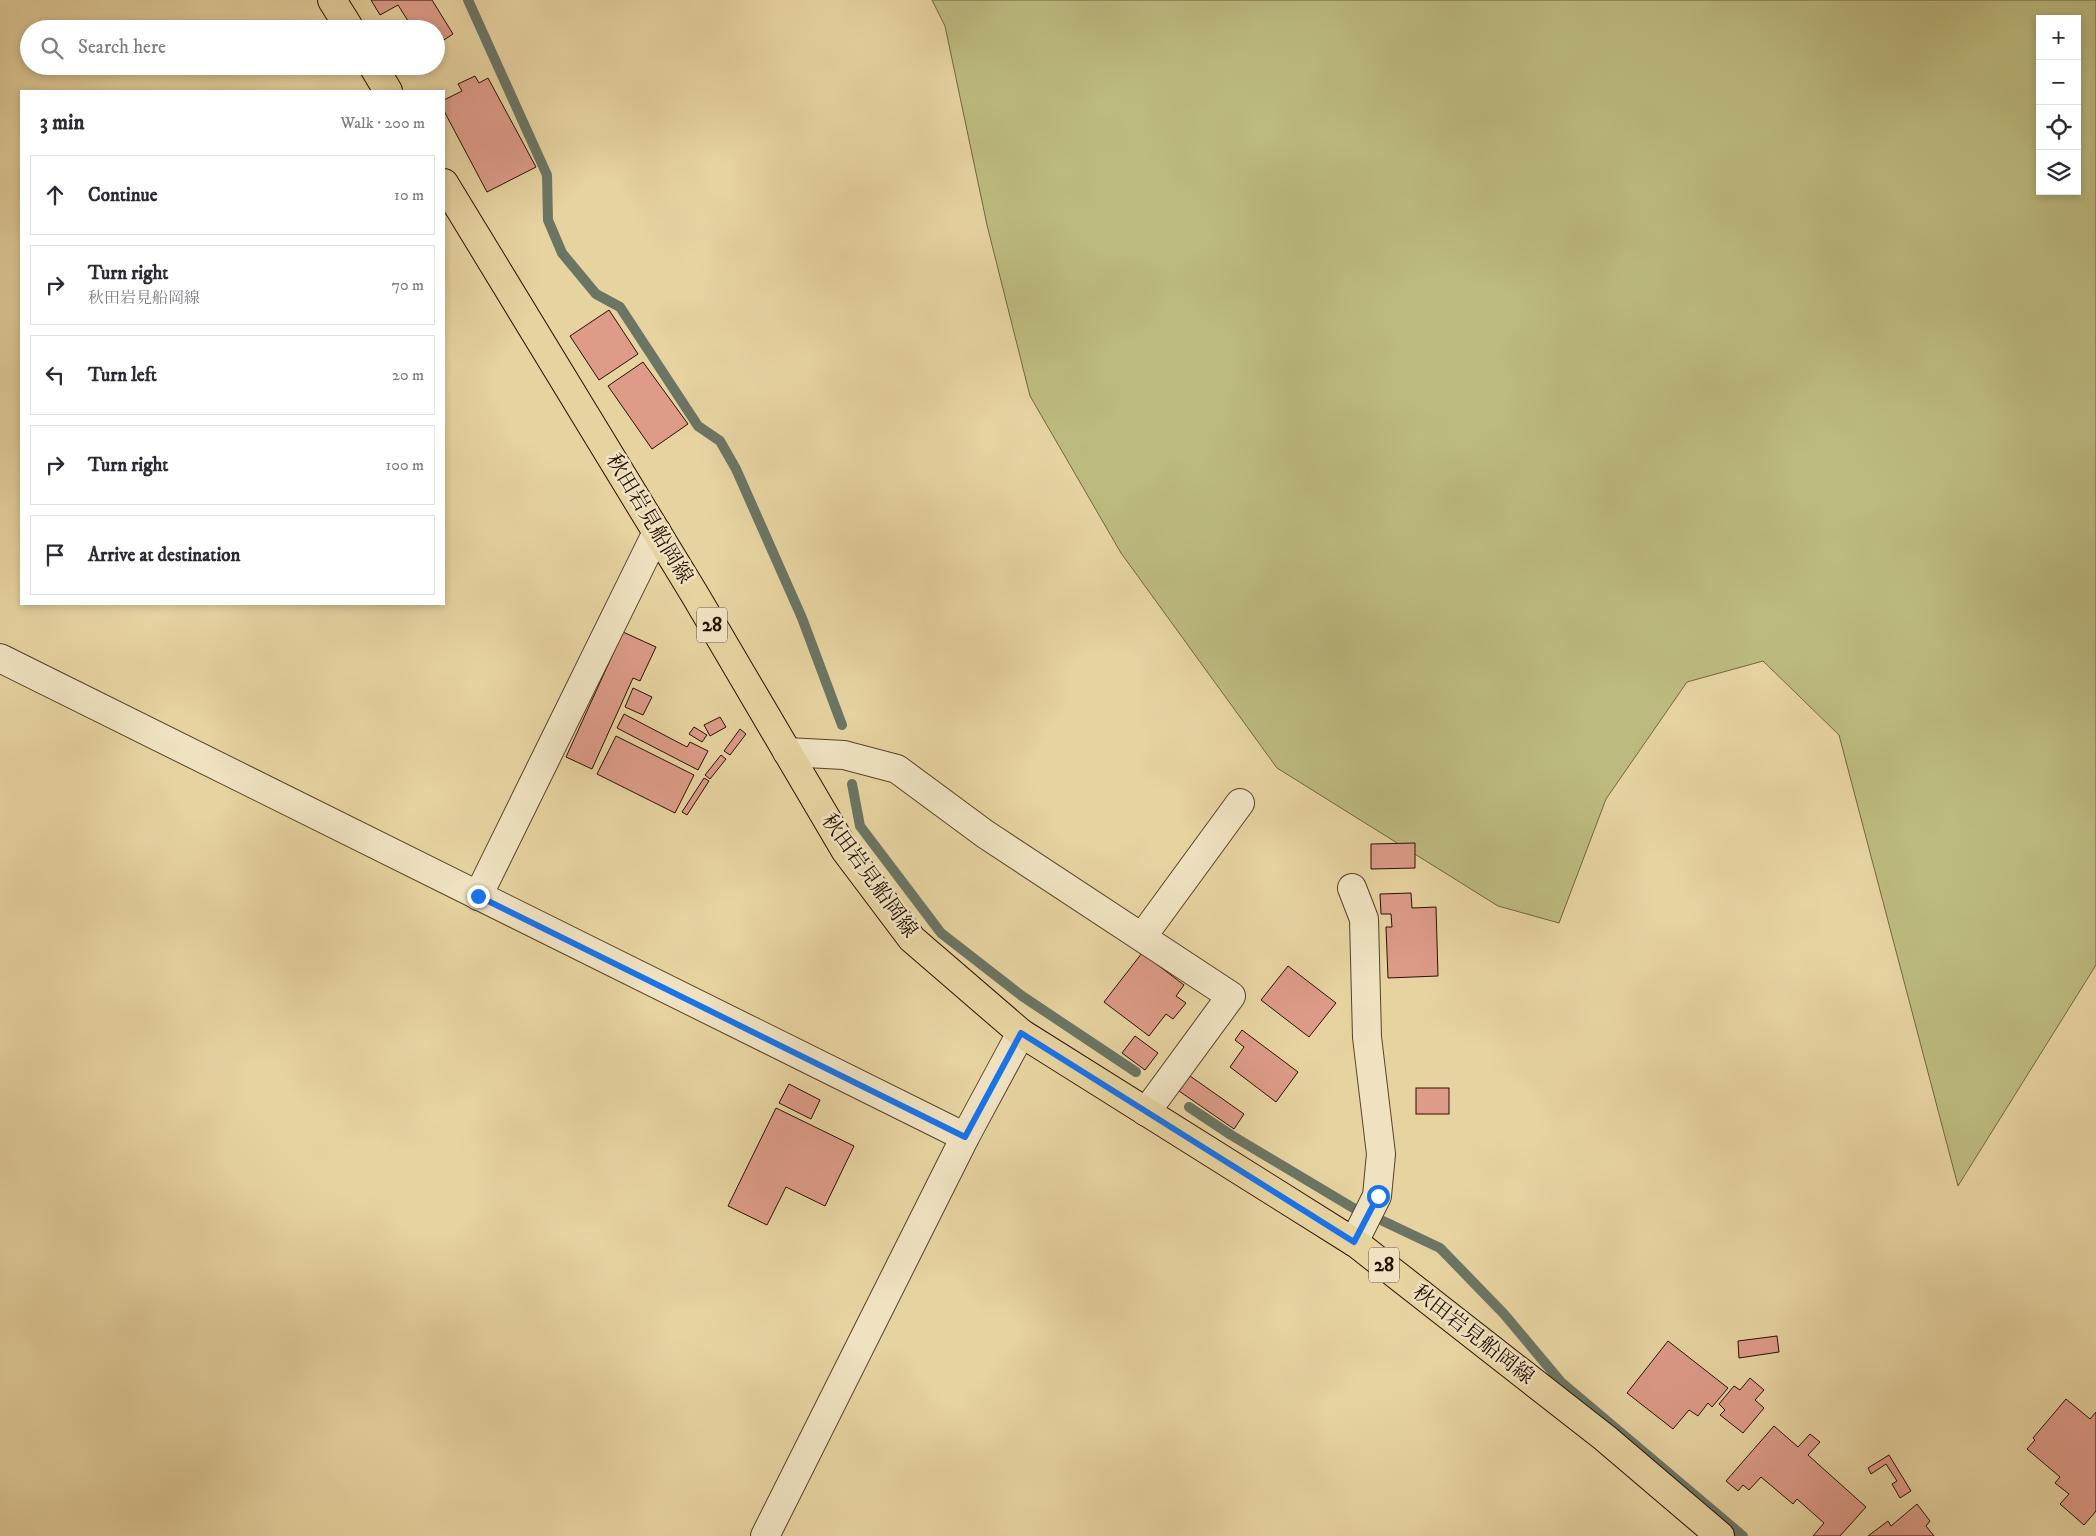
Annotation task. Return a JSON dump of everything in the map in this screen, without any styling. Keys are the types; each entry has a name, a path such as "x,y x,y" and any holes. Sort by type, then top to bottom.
{"main road":[{"path":"332,0 344,20"},
{"path":"378,75 387,90"},
{"name":"秋田岩見船岡線","path":"445,185 656,532 845,850 912,938 1021,1033 1354,1242 1605,1438 1720,1536"}],"street":[{"path":"478,896 656,532"},
{"path":"0,658 965,1137"},
{"path":"787,752 844,755 898,769 985,834 1231,996 1146,1112"},
{"path":"1142,937 1240,803"},
{"path":"1352,888 1364,919 1368,1038 1381,1154 1378,1196 1354,1242"},
{"path":"765,1536 965,1137 1021,1033"}],"shaded area":[{"path":"932,0 2096,0 2096,965 1958,1186 1839,735 1763,661 1687,682 1606,799 1559,923 1498,906 1277,768 1121,553 1030,396 987,225 945,26"}],"building":[{"path":"371,0 432,0 444,20 407,20 398,5 380,15"},
{"path":"445,21 453,34 445,39"},
{"path":"475,76 479,83 488,78 536,167 487,192 445,113 445,100 462,91 458,84"},
{"path":"609,310 638,354 599,380 570,336"},
{"path":"643,362 688,424 652,449 608,386"},
{"path":"623,632 656,647 640,681 633,678 592,769 566,757"},
{"path":"633,688 652,697 643,715 625,707"},
{"path":"624,714 687,747 690,742 708,751 698,770 617,728"},
{"path":"720,717 726,727 710,736 704,725"},
{"path":"694,727 707,735 702,742 689,734"},
{"path":"740,729 746,734 730,755 724,751"},
{"path":"616,736 694,775 675,813 597,774"},
{"path":"721,755 726,759 710,779 705,775"},
{"path":"704,778 709,781 687,815 682,812"},
{"path":"1415,843 1415,868 1371,869 1371,844"},
{"path":"1411,893 1412,908 1436,907 1438,976 1388,978 1386,927 1392,927 1391,914 1381,914 1380,894"},
{"path":"1142,953 1184,985 1176,996 1186,1003 1173,1019 1166,1014 1149,1036 1104,1002"},
{"path":"1288,966 1336,1003 1309,1037 1261,1000"},
{"path":"1242,1030 1298,1072 1276,1102 1230,1067 1244,1047 1235,1040"},
{"path":"1135,1036 1158,1053 1145,1070 1122,1053"},
{"path":"1190,1076 1244,1114 1234,1129 1179,1091"},
{"path":"789,1084 820,1100 811,1119 779,1103"},
{"path":"1416,1088 1449,1088 1449,1114 1416,1114"},
{"path":"776,1108 854,1146 825,1206 786,1187 767,1225 728,1206"},
{"path":"1777,1336 1779,1352 1739,1358 1738,1341"},
{"path":"1668,1341 1728,1388 1712,1407 1708,1403 1698,1416 1689,1410 1673,1429 1627,1393"},
{"path":"1750,1378 1764,1390 1755,1400 1764,1408 1743,1433 1720,1415 1725,1410 1719,1404 1734,1386 1740,1390"},
{"path":"2066,1399 2090,1419 2096,1412 2096,1511 2084,1525 2060,1504 2069,1494 2055,1483 2060,1477 2027,1449 2035,1440 2033,1438"},
{"path":"1774,1426 1798,1447 1810,1434 1820,1442 1808,1455 1866,1507 1840,1536 1813,1536 1824,1523 1797,1499 1793,1504 1761,1477 1749,1490 1743,1485 1738,1491 1726,1481"},
{"path":"1889,1455 1911,1491 1900,1498 1892,1484 1897,1481 1886,1464 1871,1474 1868,1468"},
{"path":"1917,1504 1930,1521 1926,1526 1934,1536 1868,1536 1888,1521 1891,1526"}],"waterway":[{"path":"468,0 547,175 548,220 562,253 596,294 620,307 698,426 720,441 736,469 802,618 842,725"},
{"path":"852,784 860,826 941,933 1022,996 1136,1072"},
{"path":"1189,1107 1231,1135 1355,1209"},
{"path":"1383,1221 1440,1248 1504,1314 1561,1382 1743,1536"}],"route":[{"path":"478,896 965,1137 1021,1033 1354,1242 1378,1196"}]}
